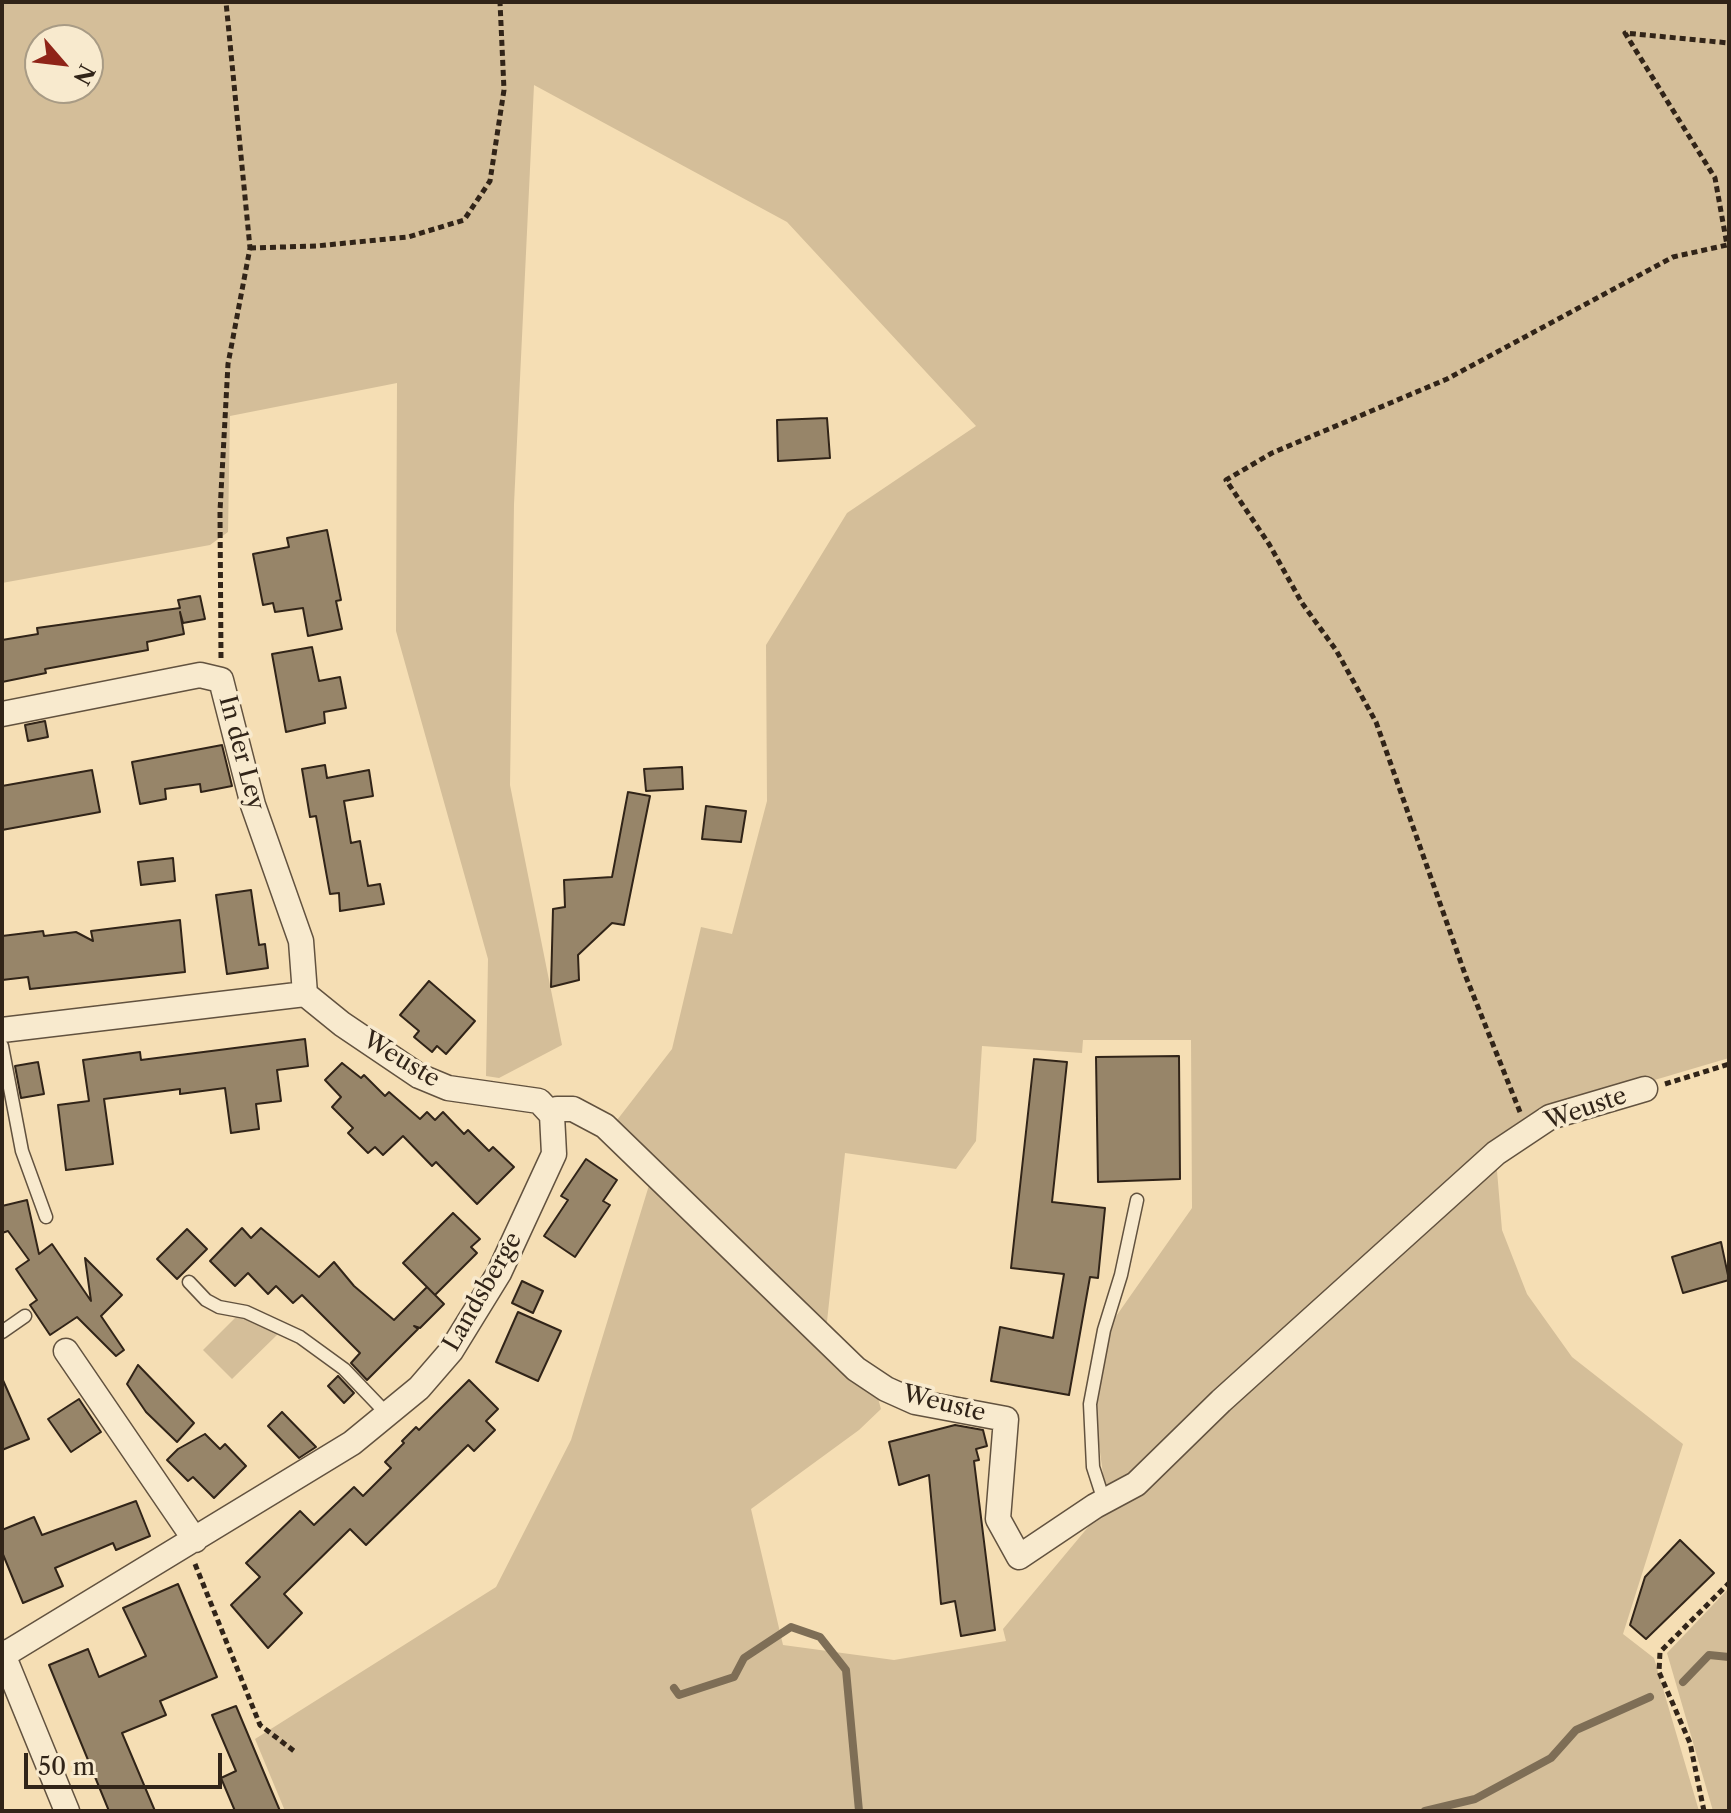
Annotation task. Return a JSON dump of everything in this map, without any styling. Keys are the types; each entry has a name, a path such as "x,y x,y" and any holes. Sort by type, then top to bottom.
{"street":[{"name":"In der Ley","path":"2,714 200,675 221,680 253,805 301,941 305,994"},
{"name":"Weuste","path":"305,994 342,1024 419,1076 448,1088 539,1101 552,1115 557,1109 573,1109 605,1126 856,1369 886,1389 915,1402 1006,1419 998,1519 1019,1557 1104,1501 1136,1484 1307,1323 1496,1153 1550,1117 1645,1089"},
{"path":"2,1030 305,994"},
{"name":"Landsberge","path":"3,1654 352,1443 419,1388 451,1351 499,1273 554,1154 552,1115"},
{"path":"66,1351 191,1542"},
{"path":"3,1654 67,1811"}],"lane":[{"path":"2,1046 22,1151 46,1217"},
{"path":"1104,1501 1093,1467 1090,1404 1104,1330 1121,1275 1137,1200"},
{"path":"189,1282 206,1300 219,1307 246,1312 300,1337 344,1369 388,1415"},
{"path":"2,1332 25,1316"}],"path":[{"path":"221,680 220,511 228,364 250,248 226,2"},
{"path":"250,248 316,246 408,237 464,220 490,181 504,90 500,2"},
{"path":"1527,1132 1466,977 1376,722 1336,650 1302,603 1269,544 1226,480 1272,453 1447,379 1659,263 1727,245 1715,178 1625,33 1729,43"},
{"path":"1645,1089 1729,1064"},
{"path":"191,1542 260,1725 294,1751"},
{"path":"1704,1811 1690,1743 1659,1672 1660,1652 1729,1583"}],"shaded area":[{"path":"2,2 1729,2 1729,1058 1553,1110 1147,1467 1105,1489 1095,1415 1112,1322 1192,1208 1191,1040 1083,1040 1082,1053 982,1046 976,1141 956,1169 845,1153 826,1331 614,1124 672,1049 701,927 732,934 767,801 766,645 847,513 976,426 787,222 534,85 514,504 510,785 562,1045 499,1078 486,1076 488,959 396,631 397,383 230,416 228,532 210,545 2,583"},
{"path":"1496,1159 1502,1230 1527,1294 1572,1357 1683,1444 1623,1634 1654,1658 1699,1811 285,1811 255,1739 496,1587 571,1440 650,1182 876,1391 881,1409 859,1430 751,1509 783,1645 894,1660 1006,1641 1003,1629 1099,1514"},
{"path":"237,1316 252,1319 279,1333 232,1379 203,1350"},
{"path":"1729,1588 1729,1811 1713,1811 1667,1653"}],"building":[{"path":"827,418 830,458 778,461 777,420"},
{"path":"327,530 341,600 336,601 342,629 308,636 303,608 275,612 273,603 263,605 253,554 289,547 287,538"},
{"path":"200,596 205,619 183,623 180,612 184,634 147,642 148,650 45,669 46,673 2,682 2,640 38,634 37,628 180,608 178,600"},
{"path":"312,647 319,681 340,677 346,708 324,712 325,723 286,732 272,654"},
{"path":"45,721 48,737 28,741 25,725"},
{"path":"222,745 232,786 201,792 200,784 165,789 166,799 140,804 132,762"},
{"path":"325,765 327,778 369,770 373,796 344,801 351,843 360,841 368,886 380,884 384,904 340,911 339,893 330,894 316,816 310,817 302,769"},
{"path":"682,767 683,789 646,791 644,769"},
{"path":"92,770 100,812 2,830 2,786"},
{"path":"628,792 650,796 624,925 612,923 578,955 579,980 551,987 553,909 565,907 564,880 612,877"},
{"path":"706,806 746,811 741,842 702,839"},
{"path":"173,858 175,881 141,885 138,862"},
{"path":"251,890 259,945 265,944 268,968 227,974 216,895"},
{"path":"180,920 185,972 30,989 28,977 2,980 2,936 43,931 44,936 76,932 93,941 91,931"},
{"path":"429,981 475,1021 446,1054 437,1046 432,1052 414,1037 419,1031 400,1015"},
{"path":"305,1039 308,1066 277,1070 281,1101 256,1104 259,1129 231,1133 225,1088 180,1094 180,1089 104,1099 113,1164 66,1170 58,1105 89,1101 83,1060 140,1052 141,1060"},
{"path":"1179,1056 1180,1179 1098,1182 1096,1057"},
{"path":"1034,1059 1067,1062 1052,1202 1105,1208 1098,1278 1090,1277 1069,1395 991,1381 1000,1327 1053,1338 1064,1274 1011,1268"},
{"path":"38,1062 44,1094 21,1098 15,1066"},
{"path":"342,1063 361,1078 364,1075 385,1096 389,1092 420,1119 427,1112 435,1120 443,1112 464,1134 468,1130 489,1151 493,1147 514,1167 477,1204 436,1162 432,1166 403,1136 383,1155 375,1147 368,1153 348,1133 353,1128 332,1107 341,1097 325,1080"},
{"path":"586,1159 617,1180 603,1201 610,1205 575,1257 544,1236 568,1200 561,1196"},
{"path":"27,1200 39,1254 52,1244 91,1301 85,1258 122,1295 101,1316 124,1350 116,1356 77,1317 50,1335 30,1305 37,1300 16,1269 29,1260 8,1231 2,1233 2,1206"},
{"path":"453,1213 480,1239 471,1247 477,1253 435,1295 444,1304 420,1328 414,1326 418,1329 367,1380 351,1363 360,1353 302,1295 293,1303 276,1286 268,1294 248,1273 235,1286 210,1261 242,1228 251,1238 261,1228 319,1277 334,1262 354,1286 394,1320 427,1287 403,1263"},
{"path":"187,1229 207,1249 177,1279 157,1259"},
{"path":"1721,1242 1729,1280 1683,1293 1672,1257"},
{"path":"522,1281 543,1291 533,1313 512,1303"},
{"path":"518,1312 561,1331 538,1381 496,1362"},
{"path":"138,1365 194,1423 177,1442 146,1412 127,1384"},
{"path":"338,1376 354,1393 344,1403 328,1386"},
{"path":"2,1378 29,1439 2,1450"},
{"path":"469,1380 498,1409 486,1421 495,1430 474,1451 468,1445 366,1545 350,1529 284,1594 302,1613 268,1648 231,1605 260,1577 246,1563 300,1511 314,1525 354,1487 363,1496 391,1468 385,1462 404,1443 402,1441 416,1427 419,1430"},
{"path":"79,1399 101,1432 71,1452 48,1419"},
{"path":"282,1412 316,1447 299,1458 268,1426"},
{"path":"955,1425 983,1430 987,1446 976,1449 979,1460 974,1461 995,1630 961,1636 955,1601 941,1604 929,1475 899,1485 889,1442"},
{"path":"205,1434 220,1449 225,1444 246,1466 214,1498 193,1477 188,1481 167,1460 178,1449"},
{"path":"136,1501 150,1536 116,1550 113,1543 55,1568 63,1586 23,1603 2,1552 2,1530 34,1517 42,1535"},
{"path":"1680,1540 1714,1573 1646,1639 1630,1625 1645,1577"},
{"path":"178,1584 217,1677 160,1701 166,1715 122,1733 155,1811 109,1811 49,1665 88,1649 99,1677 146,1656 123,1608"},
{"path":"236,1706 280,1811 235,1811 221,1778 236,1771 212,1715"}],"waterway":[{"path":"674,1688 679,1695 734,1677 744,1658 791,1627 820,1637 846,1670 859,1811"},
{"path":"1683,1682 1709,1655 1729,1657"},
{"path":"1425,1811 1475,1799 1551,1758 1576,1730 1650,1697"}]}
